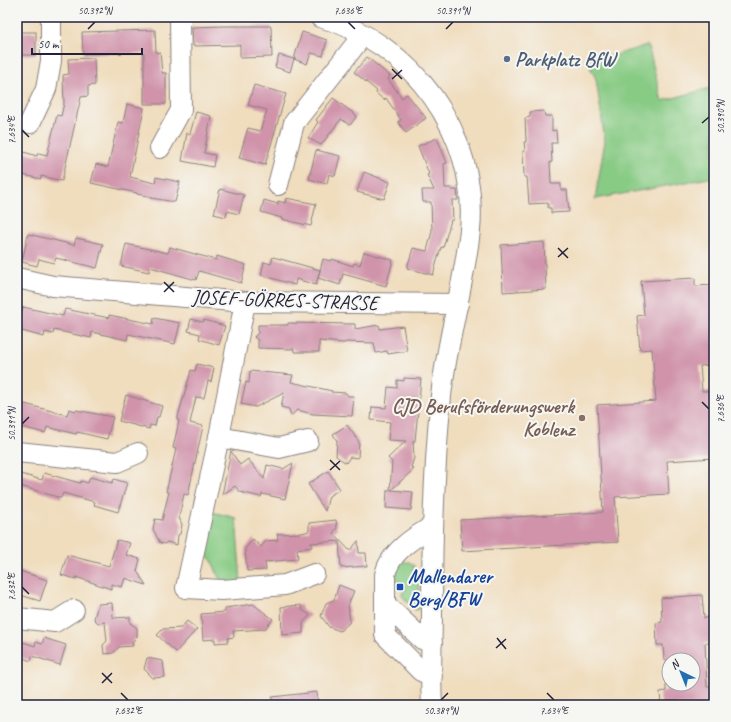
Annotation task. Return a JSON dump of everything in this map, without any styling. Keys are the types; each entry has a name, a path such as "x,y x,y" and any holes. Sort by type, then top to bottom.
{"street":[{"path":"30,123 46,89 51,61 51,17"},
{"path":"160,148 181,110 180,17"},
{"path":"320,17 337,21 386,48 406,64 424,84 440,108 462,156 468,185 470,230 458,304 447,352 441,395 434,486 432,705"},
{"path":"278,185 294,123 363,35"},
{"name":"JOSEF-GÖRRES-STRASSE","path":"17,278 53,286 245,302 458,304"},
{"path":"245,302 186,588 222,590 285,585 314,574"},
{"path":"218,437 279,448 308,441"},
{"path":"17,452 117,462 138,452"},
{"path":"432,651 421,671 385,635 385,604 386,568 405,545 433,526"},
{"path":"385,604 422,639 432,651"},
{"path":"17,618 55,622 74,610"}],"green space":[{"path":"648,45 662,101 714,87 714,177 595,199 605,141 596,79 588,63"},
{"path":"208,511 236,518 241,583 223,582 220,580 212,561 202,550"},
{"path":"403,562 409,562 414,565 414,580 419,580 419,609 415,610 402,596 402,593 406,589 398,580 395,582 394,570"}],"building":[{"path":"271,26 272,57 240,58 240,45 193,46 192,27"},
{"path":"155,30 156,53 160,52 162,73 166,73 166,104 144,104 144,53 83,54 82,32"},
{"path":"17,32 36,32 36,55 17,55"},
{"path":"302,32 327,40 323,56 311,53 307,64 294,59"},
{"path":"279,55 294,59 290,72 275,67"},
{"path":"367,57 390,76 388,79 402,98 407,94 426,118 406,133 398,122 401,120 386,98 384,100 376,93 377,91 354,72"},
{"path":"94,58 95,85 88,86 88,96 81,97 62,181 41,176 41,179 19,174 20,170 17,169 17,150 37,156 38,153 47,155 57,115 61,116 64,103 63,75 69,74 68,59"},
{"path":"254,85 286,94 265,165 239,158 248,128 260,131 267,110 248,105"},
{"path":"333,98 357,116 350,125 341,119 321,145 308,138 318,122 316,120"},
{"path":"127,104 144,108 130,177 155,183 156,177 180,182 175,202 151,198 152,197 137,193 91,183 96,164 108,167 118,122 123,123"},
{"path":"544,111 545,116 552,116 552,131 556,130 557,143 551,143 551,184 561,184 561,190 567,190 569,212 551,213 551,208 548,208 548,203 529,204 527,177 524,177 523,151 525,151 524,142 526,142 525,118 530,117 530,112"},
{"path":"196,112 211,116 204,153 215,155 213,167 182,161 187,133 190,134"},
{"path":"437,138 447,163 444,164 445,188 457,190 458,200 452,200 453,220 451,220 443,248 441,247 433,275 407,268 413,248 427,251 432,231 431,202 423,202 422,190 434,190 427,175 429,174 418,146"},
{"path":"316,150 340,156 335,176 329,174 327,184 309,179"},
{"path":"364,172 390,182 384,199 357,192"},
{"path":"220,189 244,195 239,214 227,211 226,217 214,214"},
{"path":"286,198 316,204 311,226 281,219 282,218 261,212 264,200 278,204 278,201 285,203"},
{"path":"28,234 74,245 76,238 103,244 97,268 56,258 54,263 39,259 37,266 22,262"},
{"path":"544,242 546,289 503,292 501,245"},
{"path":"126,244 168,253 170,247 216,260 217,256 246,265 241,283 199,271 196,280 150,267 149,272 121,266"},
{"path":"364,252 393,260 386,286 343,274 340,285 318,278 323,259 331,261 332,259 353,266 354,263 360,265"},
{"path":"273,257 320,270 316,285 296,279 295,285 261,275 264,262 271,264"},
{"path":"695,278 695,286 714,285 714,365 700,366 702,391 714,391 714,458 667,461 669,494 615,497 618,542 462,551 460,520 603,512 597,405 656,401 652,349 640,350 637,316 644,315 641,281"},
{"path":"23,307 63,316 65,309 109,318 109,315 153,324 154,318 180,323 175,344 128,334 127,340 92,332 91,338 54,330 53,334 45,332 44,337 18,330"},
{"path":"191,319 203,322 204,320 225,326 219,345 199,339 200,334 188,331"},
{"path":"288,323 355,324 355,329 379,325 380,329 403,326 407,351 388,354 387,351 376,353 374,343 319,341 319,352 294,352 294,349 258,348 258,340 254,337 258,333 258,325 288,325"},
{"path":"197,364 214,368 211,382 208,381 204,398 196,397 190,423 203,426 188,495 184,494 179,517 182,525 180,534 178,535 177,545 167,542 165,544 160,543 153,529 155,519 162,520 169,492 166,492 176,449 173,448 179,421 177,420 191,370 195,371"},
{"path":"250,371 293,375 291,382 332,391 331,392 346,393 348,396 354,396 352,416 313,414 297,410 291,416 289,409 281,407 284,393 256,407 241,404 246,382 249,383"},
{"path":"404,378 421,379 415,441 413,441 414,458 411,467 414,469 391,490 413,492 411,510 386,508 387,490 390,490 392,462 388,458 406,441 388,440 390,422 371,420 372,407 386,408 388,387 397,388 397,380 404,381"},
{"path":"126,395 162,406 155,426 150,425 149,429 119,421"},
{"path":"21,403 67,415 69,409 113,417 107,439 47,427 45,433 17,426 17,410 19,410"},
{"path":"347,425 359,442 358,458 350,457 346,463 336,456 337,441 333,434"},
{"path":"231,451 240,465 248,459 264,479 267,465 283,469 293,463 285,499 262,494 261,497 240,492 235,486 222,495"},
{"path":"328,471 340,489 329,496 325,511 308,484"},
{"path":"17,473 42,480 44,473 80,483 81,481 88,483 90,477 112,483 114,479 127,483 118,512 94,505 95,502 63,493 61,498 17,485"},
{"path":"336,520 337,528 333,533 350,551 358,541 359,553 366,553 367,566 341,568 339,541 311,543 312,547 297,549 298,559 265,562 266,570 247,571 245,549 253,539 261,547 266,541 278,540 277,534 302,533 309,531 309,523"},
{"path":"117,540 130,543 126,555 140,559 137,571 146,585 125,578 122,587 111,584 111,589 76,577 76,579 61,575 67,555 109,566"},
{"path":"17,570 47,580 40,601 17,594"},
{"path":"339,585 354,591 348,605 350,622 340,631 329,627 321,616 326,603 334,600"},
{"path":"702,595 704,618 714,617 714,643 705,643 707,687 714,687 714,705 661,705 660,692 701,692 701,652 663,652 663,645 657,645 656,623 662,622 661,598"},
{"path":"112,603 113,618 130,617 130,623 137,628 137,637 132,642 133,646 119,647 113,653 104,654 103,645 107,641 105,622 98,623 94,619 98,604"},
{"path":"253,604 273,619 265,629 233,631 234,637 228,638 228,642 215,643 215,639 203,640 201,614 225,612 225,608"},
{"path":"301,605 302,610 310,615 303,623 303,633 282,635 281,607"},
{"path":"187,621 197,629 176,652 157,635 163,629 181,628"},
{"path":"44,638 66,645 60,665 32,656 31,661 17,656 17,640 35,646 36,642 42,644"},
{"path":"147,658 163,661 165,677 153,678 144,669"},
{"path":"317,692 318,705 273,705 272,697"}],"place":[{"name":"Parkplatz BfW","path":"507,59"},
{"name":"CJD Berufsförderungswerk Koblenz","path":"582,418"},
{"name":"Mallendarer Berg/BFW","path":"400,587"}]}
